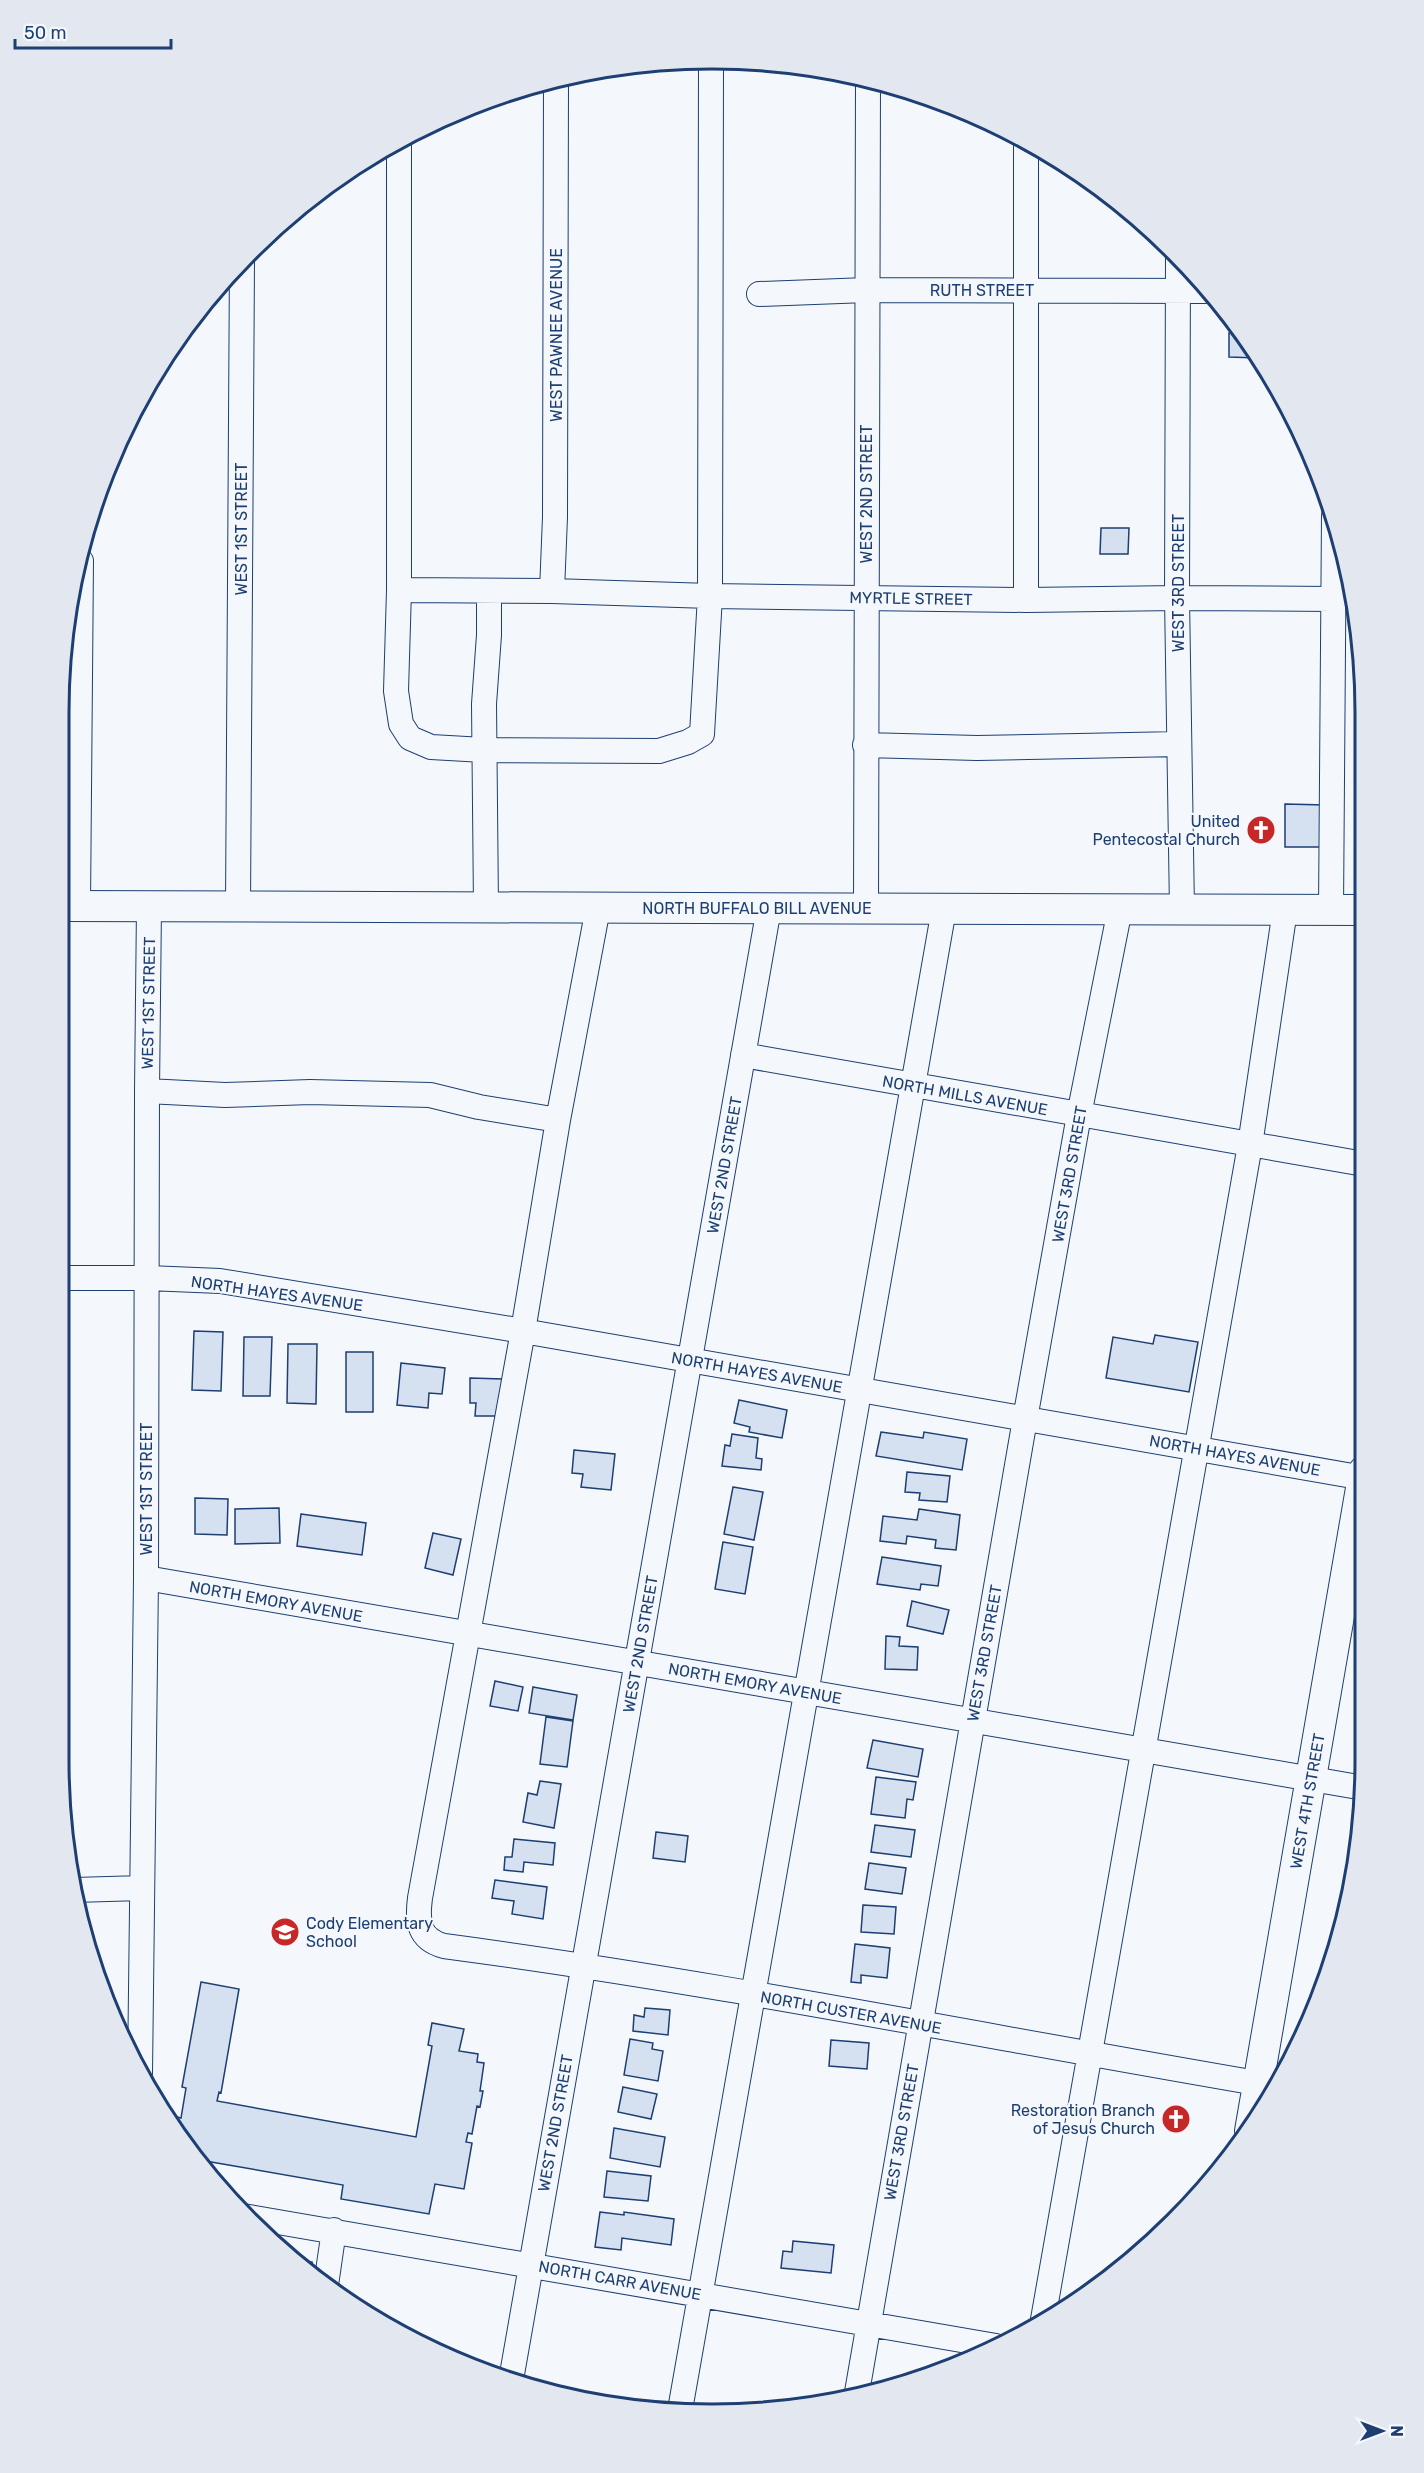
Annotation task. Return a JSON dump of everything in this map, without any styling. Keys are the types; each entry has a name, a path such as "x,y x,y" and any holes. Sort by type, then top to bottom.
{"main road":[{"name":"NORTH BUFFALO BILL AVENUE","path":"70,906 1355,910"},
{"name":"WEST 4TH STREET","path":"1266,2085 1311,1779 1355,1527"}],"street":[{"path":"399,151 399,590 396,691 401,724 410,738 431,747 484,750 659,751 688,742 702,734 710,596 711,69"},
{"name":"WEST PAWNEE AVENUE","path":"552,591 555,517 556,89"},
{"name":"WEST 2ND STREET","path":"866,909 868,89"},
{"path":"1026,151 1026,600"},
{"name":"WEST 3RD STREET","path":"1178,269 1177,597 1182,910"},
{"name":"WEST 1ST STREET","path":"238,906 242,274"},
{"name":"RUTH STREET","path":"759,294 867,290 1197,291"},
{"path":"1331,910 1334,548"},
{"name":"MYRTLE STREET","path":"399,590 1026,600 1177,597 1333,599"},
{"path":"486,907 484,704 489,635 489,591"},
{"path":"70,906 80,594"},
{"path":"865,746 977,748 1179,744"},
{"name":"WEST 1ST STREET","path":"140,2055 146,1578 149,906"},
{"path":"468,1633 524,1331 558,1120 598,908"},
{"name":"WEST 2ND STREET","path":"512,2372 769,908"},
{"path":"681,2403 944,909"},
{"name":"WEST 3RD STREET","path":"858,2387 1025,1419 1079,1115 1120,909"},
{"path":"1044,2311 1250,1145 1285,910"},
{"name":"NORTH MILLS AVENUE","path":"743,1055 1355,1162"},
{"path":"147,1091 225,1095 310,1092 430,1095 479,1107 558,1120"},
{"name":"NORTH HAYES AVENUE","path":"69,1278 220,1281 524,1331 1196,1449 1355,1475"},
{"name":"NORTH EMORY AVENUE","path":"146,1578 1354,1786"},
{"name":"NORTH CUSTER AVENUE","path":"468,1633 417,1917 429,1940 444,1947 583,1965 1266,2085"},
{"path":"82,1890 142,1888"},
{"name":"NORTH CARR AVENUE","path":"260,2219 983,2344"},
{"path":"327,2276 334,2230"}],"building":[{"path":"1229,333 1231,333 1249,358 1229,357"},
{"path":"1101,528 1129,528 1128,554 1100,554"},
{"path":"1285,804 1325,805 1325,847 1285,847"},
{"path":"194,1331 223,1332 221,1391 192,1390"},
{"path":"1155,1335 1198,1342 1189,1392 1106,1378 1113,1337 1153,1344"},
{"path":"244,1337 272,1337 270,1396 243,1396"},
{"path":"288,1344 317,1344 316,1404 287,1403"},
{"path":"346,1352 373,1352 373,1412 346,1412"},
{"path":"401,1363 445,1368 442,1394 429,1393 428,1408 397,1405"},
{"path":"470,1378 503,1379 502,1416 475,1416 476,1403 470,1403"},
{"path":"739,1400 787,1410 782,1438 749,1432 750,1427 734,1423"},
{"path":"881,1432 923,1438 924,1432 967,1439 962,1470 876,1456"},
{"path":"732,1434 758,1438 756,1458 762,1459 761,1470 722,1466 725,1445 730,1446"},
{"path":"574,1450 615,1454 611,1490 581,1487 583,1474 572,1473"},
{"path":"907,1472 950,1476 947,1502 919,1500 920,1493 905,1492"},
{"path":"733,1487 763,1492 754,1540 724,1534"},
{"path":"195,1498 228,1499 227,1535 195,1534"},
{"path":"279,1508 280,1543 235,1544 235,1509"},
{"path":"919,1509 960,1515 956,1550 935,1548 936,1540 907,1536 906,1544 880,1541 883,1516 917,1520"},
{"path":"301,1514 366,1523 362,1555 297,1546"},
{"path":"433,1533 461,1539 453,1575 425,1568"},
{"path":"723,1542 753,1547 745,1594 715,1589"},
{"path":"882,1557 941,1566 938,1586 921,1584 920,1590 877,1584"},
{"path":"912,1601 949,1610 943,1634 907,1626"},
{"path":"886,1636 900,1637 899,1646 918,1647 917,1670 885,1669"},
{"path":"495,1681 523,1687 518,1711 490,1706"},
{"path":"533,1687 577,1695 573,1720 529,1713"},
{"path":"546,1717 573,1721 567,1767 540,1764"},
{"path":"873,1740 923,1749 918,1777 867,1768"},
{"path":"876,1777 916,1782 913,1800 907,1799 905,1818 871,1814"},
{"path":"540,1781 561,1784 554,1828 523,1822 528,1793 537,1795"},
{"path":"875,1825 915,1830 911,1857 871,1852"},
{"path":"656,1832 688,1836 685,1862 653,1858"},
{"path":"514,1839 555,1843 553,1865 524,1862 523,1872 504,1870 505,1857 512,1857"},
{"path":"869,1863 906,1868 902,1894 865,1889"},
{"path":"495,1880 547,1887 543,1919 512,1914 514,1901 492,1898"},
{"path":"863,1905 896,1907 894,1934 861,1932"},
{"path":"855,1944 890,1948 887,1978 861,1975 861,1983 851,1982"},
{"path":"201,1982 239,1989 221,2093 219,2092 217,2101 416,2137 432,2046 428,2045 432,2023 464,2029 459,2051 478,2054 477,2062 484,2063 480,2107 477,2106 472,2134 468,2133 466,2142 472,2143 464,2189 435,2184 429,2214 341,2199 343,2185 210,2162 177,2118 181,2118 186,2088 182,2087"},
{"path":"645,2008 670,2010 668,2035 633,2031 634,2015 644,2017"},
{"path":"630,2039 653,2043 652,2049 663,2051 658,2081 624,2075"},
{"path":"831,2040 869,2043 867,2069 829,2066"},
{"path":"623,2087 657,2094 651,2119 618,2112"},
{"path":"614,2128 665,2137 660,2167 610,2158"},
{"path":"607,2171 651,2176 648,2201 604,2197"},
{"path":"600,2212 624,2215 624,2212 674,2219 671,2245 622,2238 621,2250 595,2247"},
{"path":"793,2241 834,2245 831,2273 781,2268 783,2251 792,2252"}],"place":[{"name":"United Pentecostal Church","path":"1261,830"},
{"name":"Cody Elementary School","path":"285,1932"},
{"name":"Restoration Branch of Jesus Church","path":"1176,2119"}]}
